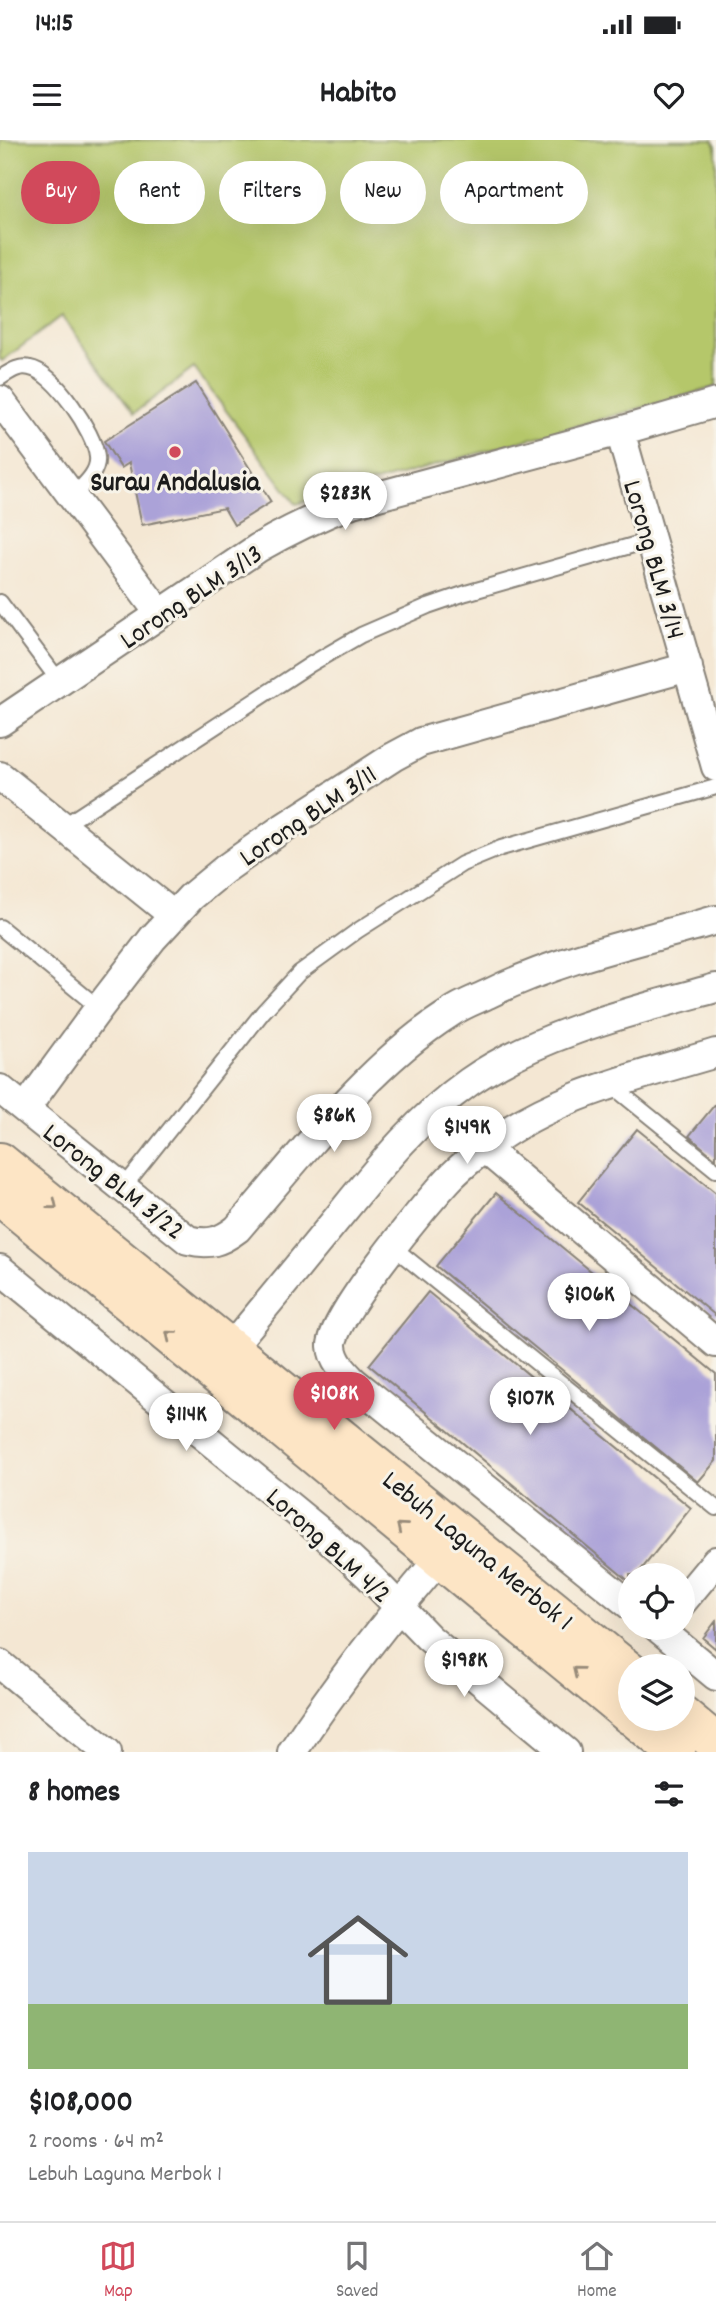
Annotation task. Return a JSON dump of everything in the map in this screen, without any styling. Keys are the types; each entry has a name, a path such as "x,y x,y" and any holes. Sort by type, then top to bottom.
{"street":[{"path":"0,400 160,614"},
{"name":"Lorong BLM 3/13","path":"0,722 269,542 316,517 352,503 620,431 716,402"},
{"name":"Lorong BLM 3/14","path":"620,431 716,767"},
{"name":"Lorong BLM 3/11","path":"26,1109 99,1008 173,915 225,869 254,849 382,764 421,742 688,667"},
{"path":"0,776 173,915"},
{"name":"Lorong BLM 3/22","path":"0,1089 188,1240 203,1244 224,1239 237,1229 347,1103 402,1048 452,1011 557,964 716,920"},
{"path":"222,1358 390,1154 440,1105 471,1081 556,1038 615,1017 716,988"},
{"path":"618,1595 354,1382 335,1359 333,1335 393,1247 449,1179 506,1130 578,1096 716,1053"},
{"path":"484,1148 716,1343"},
{"name":"Lebuh Laguna Merbok 1","path":"0,1162 222,1358 450,1546 618,1704"},
{"name":"Lebuh Laguna Merbok 1","path":"0,1196 222,1358"},
{"name":"Lorong BLM 4/2","path":"0,1269 327,1537 429,1638 566,1752"},
{"path":"292,1752 345,1676 450,1546"},
{"name":"Lebuh Laguna Merbok 1","path":"450,1546 618,1664"},
{"path":"695,1587 716,1562"},
{"path":"674,1640 716,1676"},
{"path":"0,1664 107,1752"},
{"path":"695,1725 716,1742"},
{"path":"651,1731 676,1752"}],"lane":[{"path":"0,378 19,367 32,368 45,375 63,394 87,428 97,457 93,474 72,497"},
{"path":"63,826 311,664 361,635 466,593 651,541"},
{"path":"0,602 59,681"},
{"path":"123,1188 272,1002 299,973 357,931 462,864 501,848 716,787"},
{"path":"0,927 99,1008"},
{"path":"611,1085 716,1170"},
{"path":"393,1247 716,1508"}],"green space":[{"path":"0,140 713,140 716,146 716,387 296,504 194,368 134,413 62,316 2,361"}],"building":[{"name":"Surau Andalusia","path":"196,383 271,502 234,525 224,508 142,525 129,463 121,468 104,441"},
{"path":"716,1103 716,1159 689,1136"},
{"path":"637,1129 716,1193 716,1316 578,1202"},
{"path":"496,1193 716,1374 716,1461 698,1482 436,1266"},
{"path":"428,1292 691,1508 647,1563 618,1563 618,1572 369,1365"},
{"path":"716,1621 716,1649 703,1638"}],"place":[{"name":"Surau Andalusia","path":"175,452"}]}
